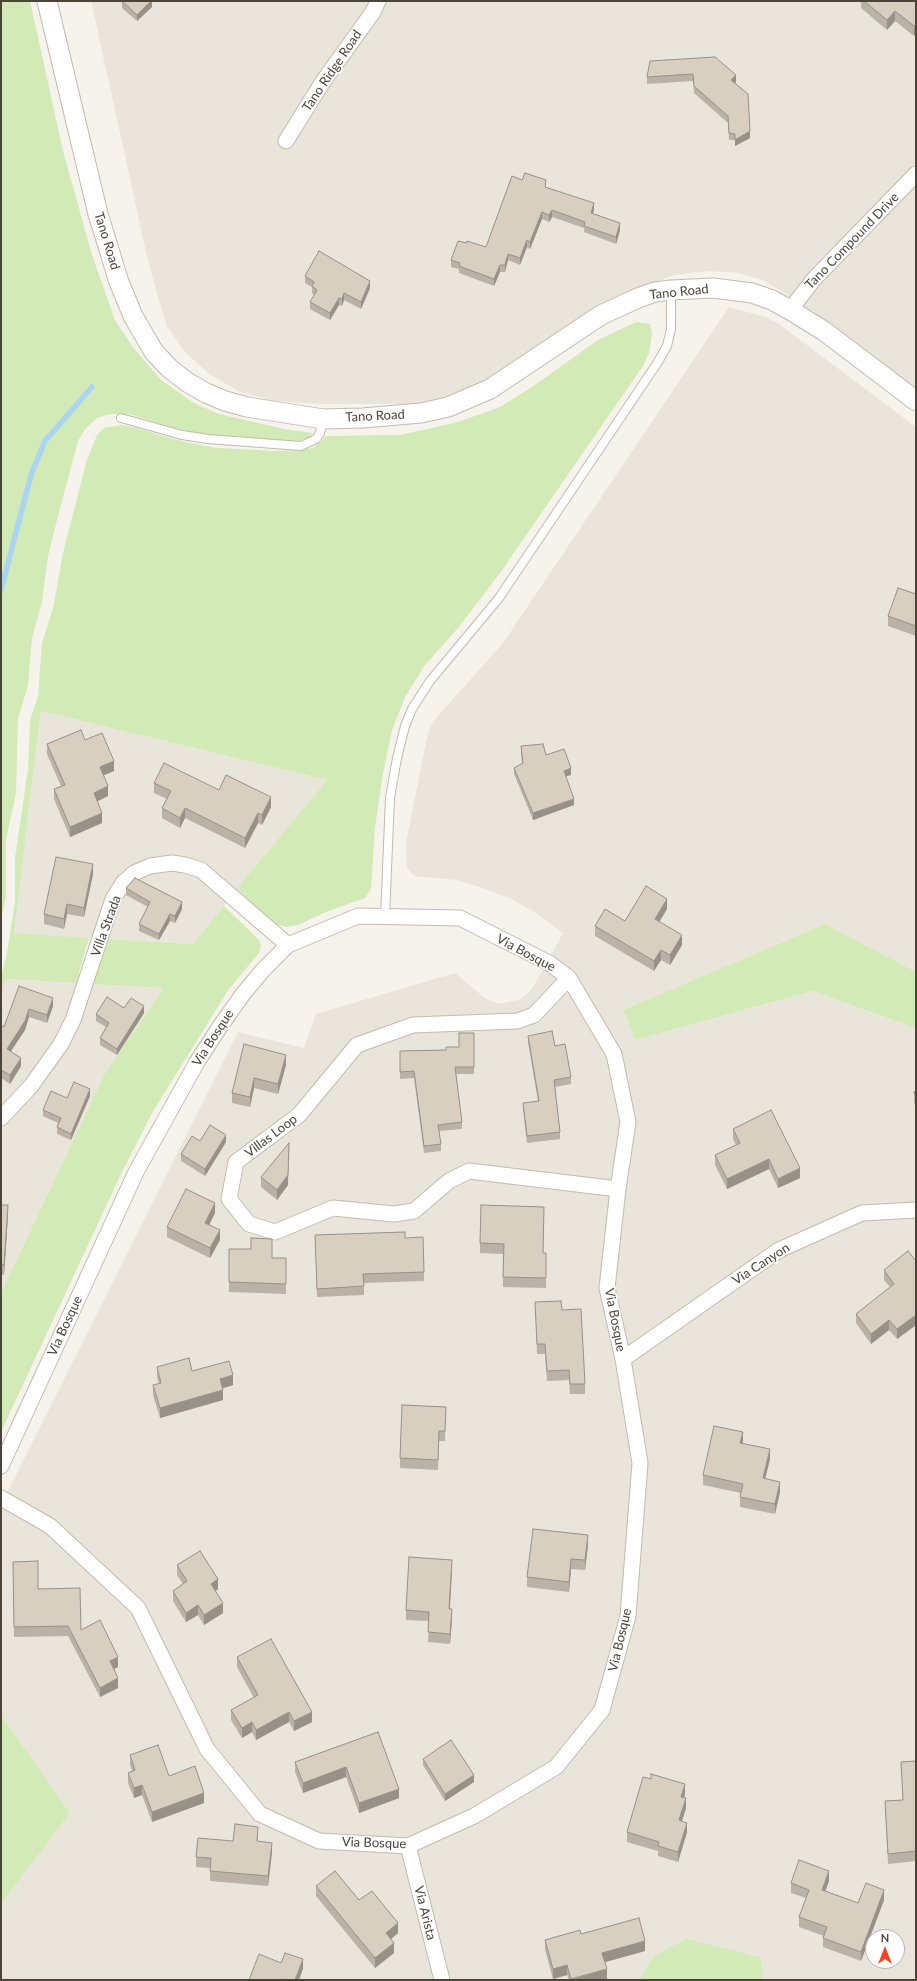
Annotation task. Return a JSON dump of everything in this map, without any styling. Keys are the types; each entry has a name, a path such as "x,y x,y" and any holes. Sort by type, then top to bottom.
{"street":[{"name":"Tano Road","path":"47,1 108,250 133,316 154,352 169,368 187,382 206,393 225,401 271,411 323,419 398,416 448,407 490,389 607,312 655,292 692,288 733,289 752,293 772,300 824,331 916,401"},
{"name":"Tano Ridge Road","path":"286,141 322,83 373,12 378,1"},
{"name":"Tano Compound Drive","path":"790,310 814,278 916,174"},
{"name":"Villa Strada","path":"1,1118 31,1086 61,1044 73,1020 113,899 123,883 134,873 150,866 172,863 201,870 288,945"},
{"name":"Via Bosque","path":"1,1466 136,1172 170,1110 197,1062 243,994 263,970 288,945 358,916 460,918 549,963 568,978 614,1054 628,1122 618,1189 607,1288 623,1359 640,1463 628,1616 602,1710 556,1767 474,1816 408,1846 319,1841 260,1814 207,1749 138,1608 50,1526 1,1498"},
{"name":"Villas Loop","path":"568,978 534,1015 518,1021 412,1025 357,1045 299,1115 236,1162 229,1199 248,1224 276,1232 333,1208 394,1214 414,1211 449,1181 469,1171 618,1189"},
{"name":"Via Canyon","path":"623,1359 779,1250 862,1213 916,1210"},
{"name":"Via Arista","path":"408,1846 442,1980"}],"lane":[{"path":"385,917 390,798 405,726 412,709 430,681 499,598 658,362 667,346 671,329 671,290"},
{"path":"121,418 182,435 208,439 301,446 316,439 320,433 323,419"}],"shaded area":[{"path":"91,1 916,1 916,388 783,292 762,280 739,273 706,271 674,275 645,286 491,381 444,401 417,404 320,404 274,401 238,391 209,374 185,352 167,326 147,256"},
{"path":"729,307 766,317 779,324 916,427 916,972 825,924 625,1010 635,1040 812,991 916,1028 916,1980 763,1980 760,1957 654,1956 639,1980 1,1980 1,1904 70,1813 1,1715 1,1505 238,1032 304,1048 316,1014 455,973 485,998 499,1004 518,1000 526,995 533,987 563,933 533,911 509,898 456,880 414,876 407,868 406,842 426,742 430,728 436,718 503,643"},
{"path":"41,711 327,780 193,944 14,934"},
{"path":"7,979 164,988 104,1075 1,1293 1,988"}],"green space":[{"path":"1,1 30,1 63,151 92,255 115,320 132,346 161,380 194,403 219,414 284,429 313,433 307,439 292,442 208,435 181,430 129,414 110,414 97,418 86,428 78,441 58,516 48,556 42,602 32,638 28,685 18,719 16,793 6,840 6,897 1,919"},
{"path":"636,322 650,324 652,333 649,353 643,366 500,573 458,628 425,665 405,697 392,730 382,779 375,828 371,889 365,898 326,912 298,925 286,927 274,924 237,889 327,780 41,711 14,933 89,938 76,983 7,979 1,988 1,977 7,953 15,902 15,858 28,769 30,721 38,696 42,643 53,608 63,553 86,463 97,435 104,428 122,425 185,442 217,448 275,451 313,448 322,441 325,436 400,435 458,422 500,407 532,387 598,340"},
{"path":"224,906 259,940 261,946 259,953 229,989 152,1113 121,1174 1,1432 1,1293 104,1075 164,988 93,984 107,939 193,944"},
{"path":"825,924 916,972 916,1028 812,991 635,1040 624,1010"},
{"path":"1,1715 70,1813 1,1904"},
{"path":"686,1939 761,1957 763,1980 639,1980 654,1956"}],"building":[{"path":"122,1 151,1 137,15"},
{"path":"864,1 916,1 916,24 914,26 895,11 887,20"},
{"path":"715,57 736,75 731,80 748,94 750,131 735,140 735,134 729,133 728,116 694,86 693,74 647,77 650,61"},
{"path":"525,173 546,180 545,187 594,203 591,213 620,223 616,237 584,226 585,222 552,210 549,215 542,212 530,242 527,240 520,258 508,254 505,265 500,265 494,279 459,266 460,263 451,260 458,241 467,243 467,241 486,247 512,176 522,180"},
{"path":"319,251 370,281 361,302 344,293 342,299 339,298 330,313 310,302 317,290 312,286 314,282 305,276"},
{"path":"898,588 916,594 916,626 888,616"},
{"path":"81,730 85,740 102,733 114,761 100,767 108,786 94,793 102,813 70,827 54,789 65,785 47,744"},
{"path":"543,744 546,755 564,749 571,768 564,771 574,799 533,813 514,768 523,763 521,746"},
{"path":"164,763 219,790 226,775 271,797 262,815 258,813 245,838 185,808 180,818 162,808 171,791 154,783"},
{"path":"56,857 93,864 84,908 67,904 64,919 44,914"},
{"path":"135,878 182,902 175,916 170,914 159,934 139,924 150,902 126,888"},
{"path":"646,886 667,899 655,919 682,935 670,955 661,950 654,961 595,926 605,909 625,921"},
{"path":"19,986 53,998 47,1015 29,1009 25,1021 7,1049 21,1058 10,1075 1,1070 1,1025 4,1027"},
{"path":"107,997 124,1008 131,998 144,1006 117,1049 100,1038 109,1023 96,1014"},
{"path":"552,1031 555,1046 565,1044 571,1077 554,1080 560,1132 527,1136 523,1103 539,1101 528,1036"},
{"path":"459,1033 474,1033 474,1067 455,1067 462,1122 438,1125 441,1144 424,1146 414,1071 400,1072 400,1051 446,1050 446,1047 459,1047"},
{"path":"244,1044 286,1055 278,1084 254,1078 250,1097 232,1093"},
{"path":"74,1082 90,1089 71,1134 57,1127 61,1118 43,1110 51,1091 67,1098"},
{"path":"771,1110 800,1168 778,1179 769,1159 727,1179 715,1155 740,1143 733,1129"},
{"path":"210,1125 226,1135 205,1169 181,1154 192,1136 200,1141"},
{"path":"289,1143 288,1175 277,1190 261,1177"},
{"path":"186,1189 215,1203 205,1223 220,1230 210,1248 167,1227"},
{"path":"1,1205 8,1205 4,1265 1,1264"},
{"path":"481,1205 544,1207 543,1253 546,1253 546,1278 503,1277 504,1244 480,1243"},
{"path":"405,1232 405,1238 423,1237 424,1272 363,1274 364,1286 317,1289 315,1235"},
{"path":"251,1238 272,1239 272,1258 286,1258 286,1284 229,1282 229,1249 251,1249"},
{"path":"908,1251 916,1261 916,1315 897,1329 889,1320 871,1334 856,1314 894,1284 884,1270"},
{"path":"561,1301 562,1310 581,1309 585,1384 570,1384 569,1370 547,1371 545,1344 537,1344 535,1302"},
{"path":"189,1358 192,1371 229,1361 233,1375 220,1379 223,1390 160,1408 153,1385 161,1383 157,1367"},
{"path":"402,1405 446,1407 445,1431 439,1431 438,1460 400,1458"},
{"path":"714,1426 743,1432 740,1443 770,1449 763,1478 780,1482 775,1504 740,1497 743,1484 703,1475"},
{"path":"533,1529 588,1535 585,1560 571,1559 569,1582 527,1577"},
{"path":"200,1551 218,1579 211,1584 223,1603 204,1615 198,1605 186,1613 173,1591 187,1581 177,1565"},
{"path":"409,1557 452,1560 449,1609 452,1609 450,1634 428,1632 429,1612 406,1610"},
{"path":"38,1561 38,1589 80,1588 81,1630 100,1620 118,1657 110,1661 118,1678 100,1688 68,1626 14,1627 13,1562"},
{"path":"271,1639 312,1712 294,1721 289,1712 256,1730 252,1722 242,1728 231,1710 258,1695 237,1657"},
{"path":"378,1732 399,1789 359,1803 346,1767 303,1783 295,1762"},
{"path":"451,1740 474,1775 445,1794 423,1759"},
{"path":"158,1745 169,1776 195,1766 204,1793 152,1812 142,1785 134,1788 128,1773 135,1770 130,1755"},
{"path":"916,1761 916,1851 888,1854 885,1801 903,1800 901,1762"},
{"path":"651,1774 685,1784 681,1797 686,1798 679,1820 687,1823 678,1852 658,1846 659,1842 627,1832 643,1777 651,1779"},
{"path":"235,1824 258,1827 257,1841 272,1843 268,1876 210,1871 211,1858 196,1857 198,1838 233,1841"},
{"path":"799,1860 829,1871 822,1890 858,1903 866,1883 884,1890 870,1929 865,1929 865,1941 861,1952 823,1938 827,1927 799,1917 809,1890 791,1883"},
{"path":"335,1871 359,1900 372,1891 398,1923 386,1933 394,1943 375,1958 316,1886"},
{"path":"639,1918 645,1941 602,1953 607,1969 571,1979 567,1965 553,1969 545,1940 580,1930 581,1934"},
{"path":"285,1953 303,1959 295,1980 249,1980 259,1954 281,1963"}],"waterway":[{"path":"1,590 31,475 45,441 92,387"}]}
